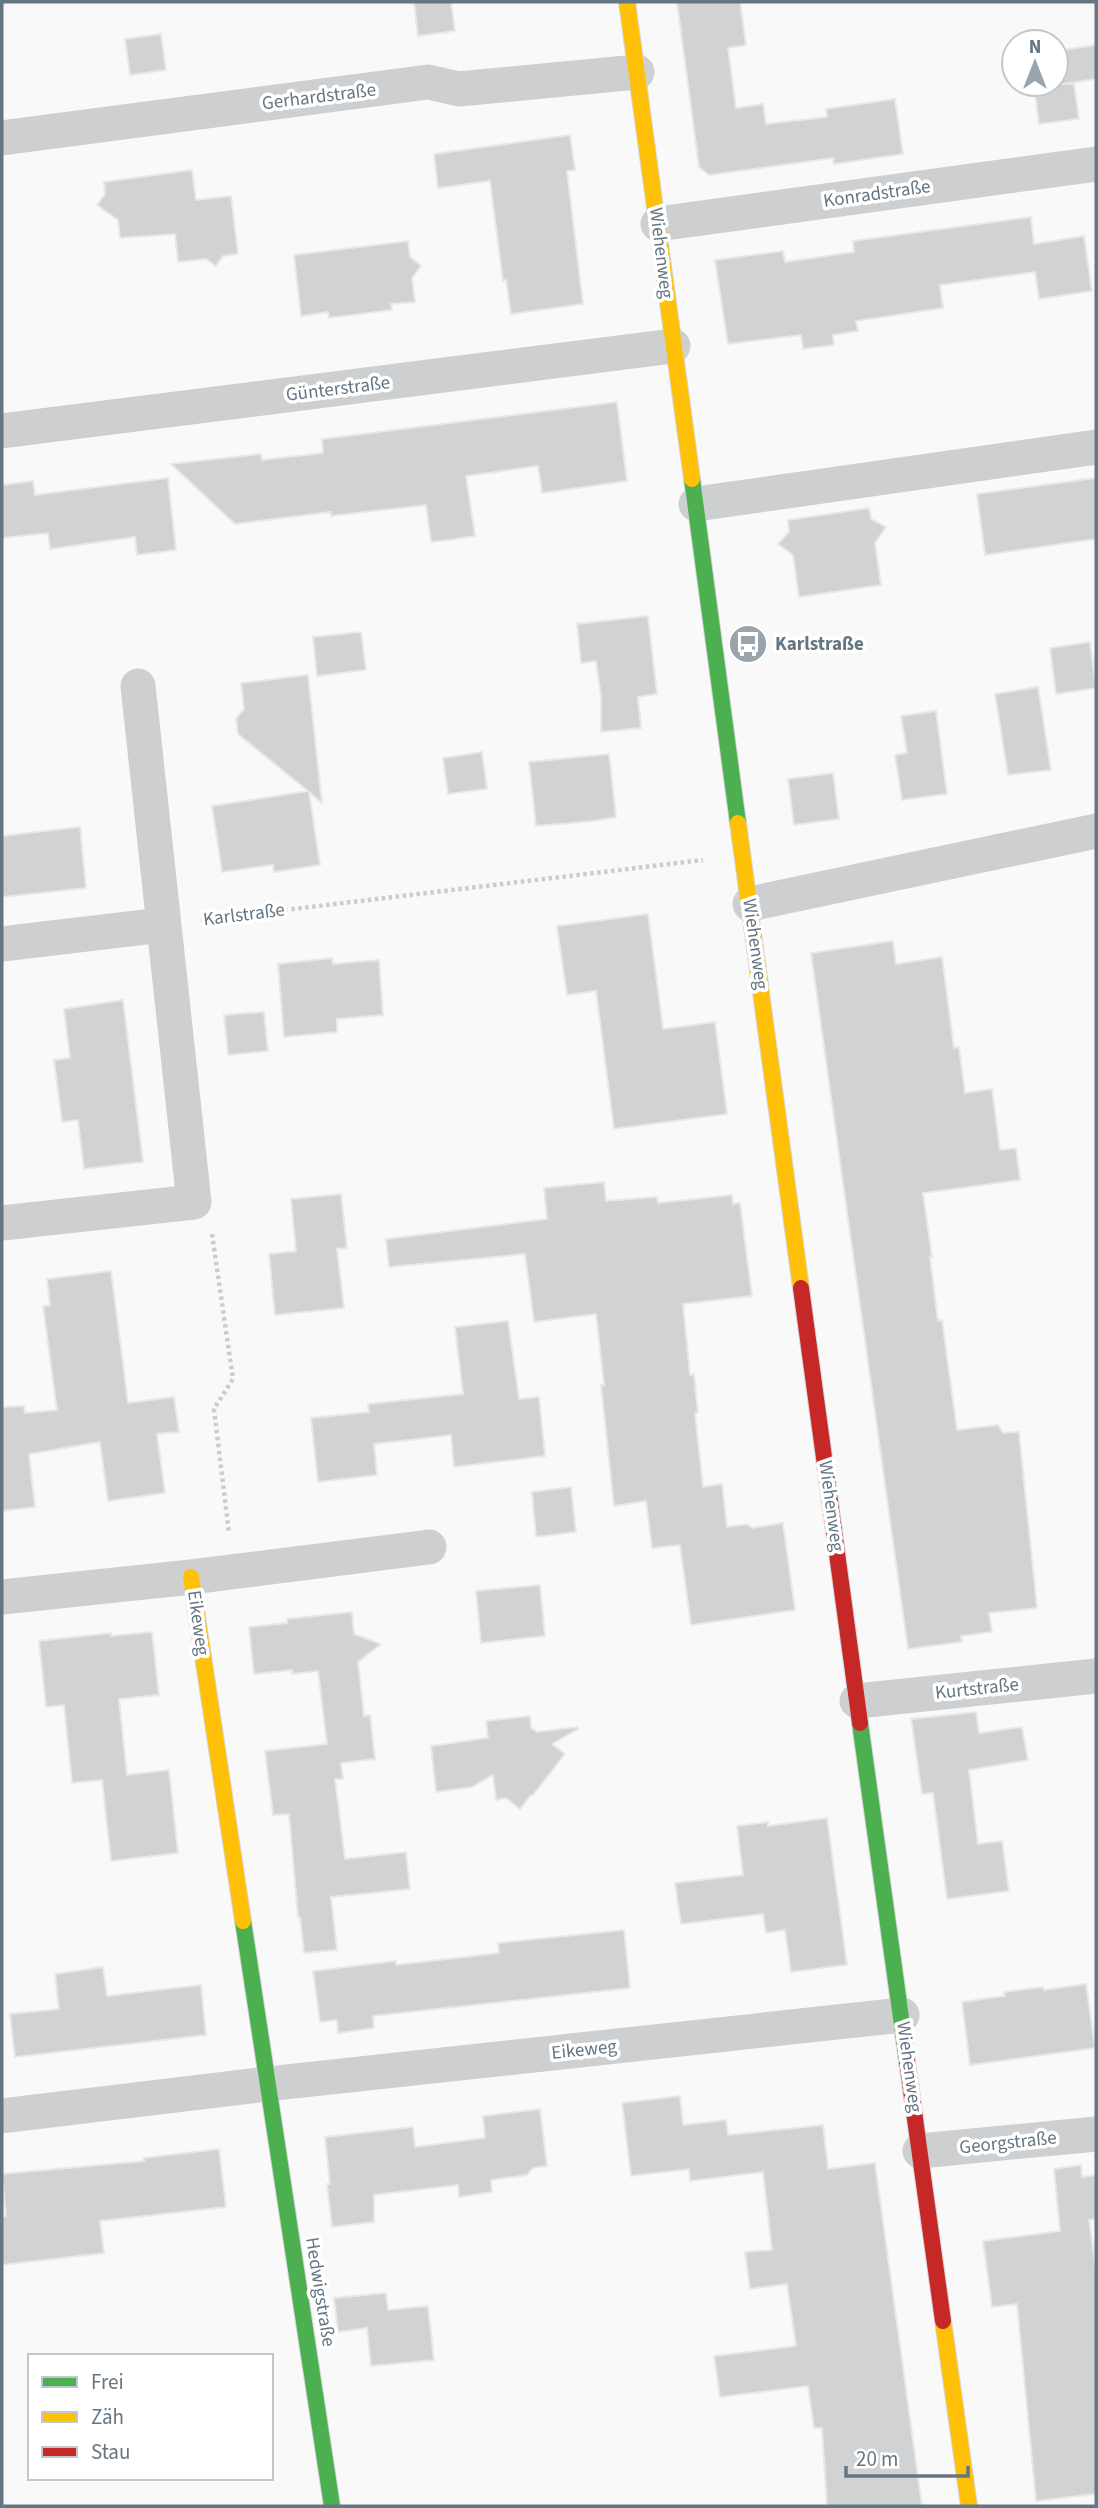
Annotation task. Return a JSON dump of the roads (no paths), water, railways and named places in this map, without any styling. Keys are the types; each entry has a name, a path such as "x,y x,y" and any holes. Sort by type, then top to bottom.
{"street":[{"name":"Wiehenweg","path":"627,2 969,2506"},
{"name":"Gerhardstraße","path":"2,138 428,82 459,89 637,72"},
{"name":"Konradstraße","path":"658,223 1096,164"},
{"name":"Günterstraße","path":"2,431 673,346"},
{"path":"696,505 1096,447"},
{"path":"2,1223 194,1202 138,686"},
{"path":"750,904 1096,831"},
{"path":"2,944 162,925"},
{"name":"Eikeweg","path":"2,1597 234,1572 429,1547"},
{"name":"Eikeweg","path":"191,1577 267,2084"},
{"name":"Kurtstraße","path":"857,1701 1096,1676"},
{"name":"Eikeweg","path":"2,2116 267,2084 902,2015"},
{"name":"Hedwigstraße","path":"267,2084 332,2506"},
{"name":"Georgstraße","path":"920,2151 1096,2134"}],"place":[{"name":"Karlstraße","path":"748,644"}]}
